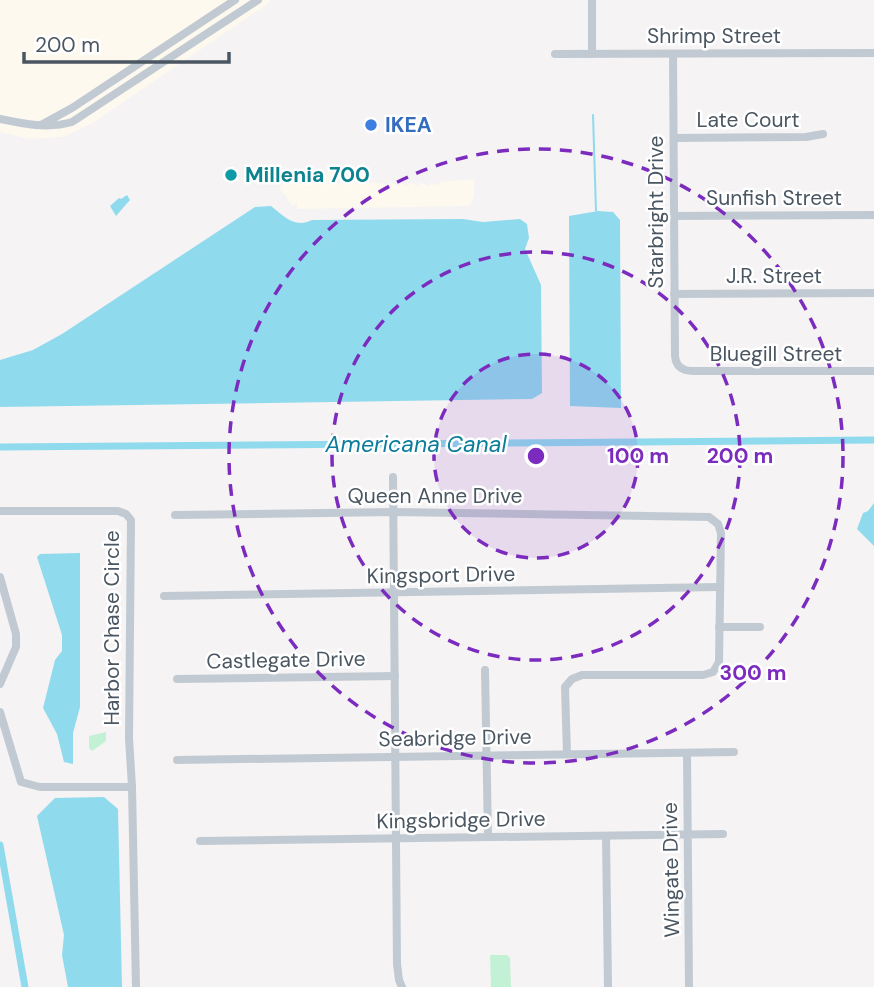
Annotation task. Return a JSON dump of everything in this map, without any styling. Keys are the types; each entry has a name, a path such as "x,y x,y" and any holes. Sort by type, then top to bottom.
{"street":[{"path":"41,125 72,108 236,0"},
{"path":"0,119 27,125 64,125 83,116 258,0"},
{"path":"592,0 592,54"},
{"name":"Shrimp Street","path":"555,54 874,53"},
{"name":"Starbright Drive","path":"673,54 675,356 680,368"},
{"name":"Late Court","path":"674,138 806,137 823,134"},
{"name":"Sunfish Street","path":"674,216 874,215"},
{"name":"J.R. Street","path":"674,294 874,293"},
{"name":"Bluegill Street","path":"680,368 689,371 874,371"},
{"path":"393,477 397,964 402,987"},
{"name":"Harbor Chase Circle","path":"0,511 118,511 131,520 129,738 136,987"},
{"name":"Queen Anne Drive","path":"175,515 394,512 696,515 709,517 718,524 721,533 719,587"},
{"path":"0,577 16,635 16,647 0,684"},
{"path":"567,754 565,687 572,679 582,676 703,676 713,672 719,662 719,587"},
{"name":"Kingsport Drive","path":"164,596 719,587"},
{"path":"719,627 760,627"},
{"path":"485,670 488,837"},
{"name":"Castlegate Drive","path":"177,679 395,676"},
{"path":"0,712 21,782 40,787 132,787"},
{"name":"Seabridge Drive","path":"177,760 734,752"},
{"name":"Wingate Drive","path":"687,753 689,987"},
{"name":"Kingsbridge Drive","path":"200,841 723,834"},
{"path":"606,836 608,987"}],"shaded area":[{"path":"0,0 271,0 91,124 63,137 30,139 0,132"},
{"path":"286,172 334,172 335,183 381,183 388,186 390,182 398,186 401,183 408,186 411,182 418,186 420,182 428,186 431,182 438,186 440,182 474,179 474,197 469,206 297,209 297,203 292,206 279,187 283,184 282,178"}],"green space":[{"path":"106,732 106,741 92,751 89,748 89,736"},
{"path":"490,955 507,955 510,958 511,987 491,987"}],"water":[{"path":"127,195 130,200 116,216 110,206"},
{"path":"271,206 290,220 300,223 312,220 463,219 483,222 520,219 527,224 529,238 525,249 541,285 542,393 532,399 0,407 0,360 33,350 62,334 255,207"},
{"path":"598,211 613,212 620,220 621,408 570,406 569,216"},
{"path":"874,503 874,546 857,529 863,513"},
{"path":"80,553 80,707 73,733 73,764 64,762 57,734 43,708 55,660 62,651 62,635 37,557 40,554"},
{"path":"104,797 118,809 122,987 68,987 62,955 64,935 37,816 55,798"}],"waterway":[{"path":"593,115 596,211"},
{"name":"Americana Canal","path":"0,447 874,440"},
{"path":"0,845 25,987"}],"place":[{"name":"IKEA","path":"371,125"},
{"name":"Millenia 700","path":"231,175"}]}
